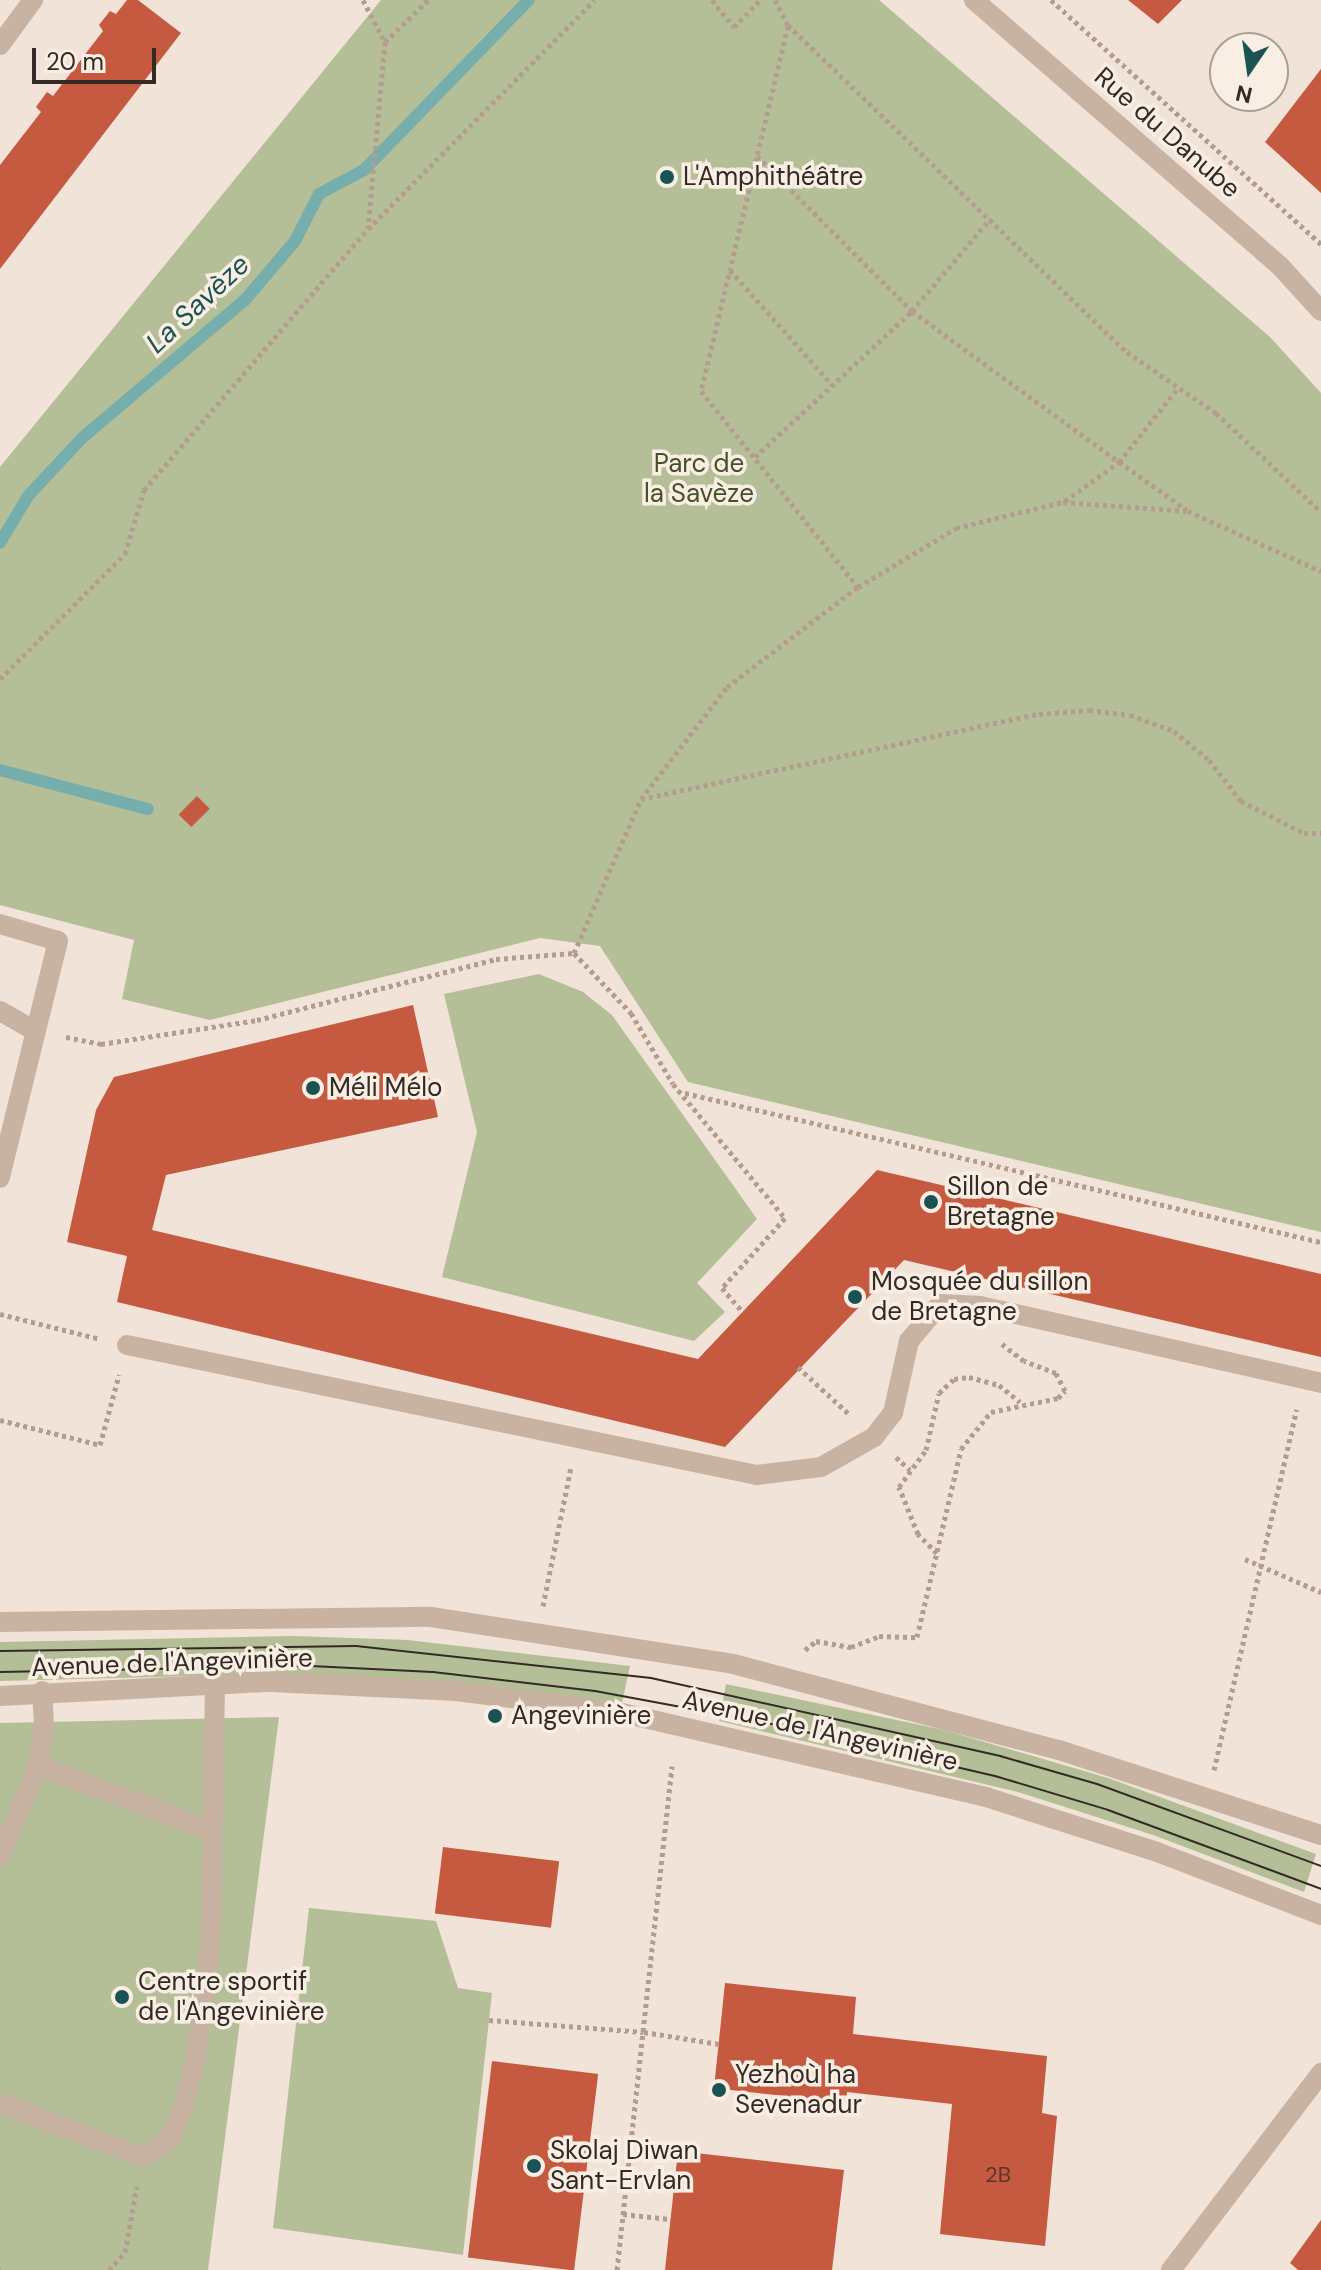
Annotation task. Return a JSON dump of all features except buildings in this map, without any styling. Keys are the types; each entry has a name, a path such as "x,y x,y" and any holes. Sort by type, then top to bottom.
{"street":[{"path":"0,45 33,0"},
{"name":"Rue du Danube","path":"974,0 1280,266 1321,311"},
{"path":"0,924 58,941 0,1178"},
{"path":"0,1011 35,1031"},
{"path":"127,1345 757,1475 821,1467 874,1437 893,1413 909,1341 922,1320 940,1304 980,1306 1313,1381"},
{"name":"Avenue de l'Angevinière","path":"0,1622 431,1617 537,1634 795,1677 1059,1750 1321,1835"},
{"name":"Avenue de l'Angevinière","path":"0,1696 42,1691 271,1682 456,1691 618,1712 714,1731 986,1797 1157,1852 1321,1915"},
{"path":"0,2103 142,2157 170,2139 183,2109 197,2052 211,1938 215,1685"},
{"path":"0,1857 38,1766 44,1726 42,1691"},
{"path":"38,1766 211,1830"},
{"path":"1171,2270 1321,2073"}],"path":[{"path":"363,0 385,42 368,229"},
{"path":"385,42 428,0"},
{"path":"0,679 125,554 144,490 368,229 595,0"},
{"path":"712,0 734,27 760,0"},
{"path":"775,0 788,25 1127,352 1216,413 1321,512"},
{"path":"1051,0 1321,244"},
{"path":"788,25 701,391 858,587"},
{"path":"757,156 912,311 1188,511 1321,571"},
{"path":"754,458 912,311 990,219"},
{"path":"730,270 832,385"},
{"path":"1063,502 1119,462 1178,388"},
{"path":"574,953 641,799 727,687 858,587 956,528 1063,502 1188,511"},
{"path":"641,799 1039,714 1089,710 1130,715 1174,731 1209,760 1241,801 1304,833 1321,833"},
{"path":"35,1031 101,1044 257,1020 496,959 574,953"},
{"path":"574,953 631,1013 673,1084 685,1093 785,1218 722,1288 743,1312"},
{"path":"685,1093 1321,1242"},
{"path":"795,1677 808,1644 816,1641 851,1647 879,1636 917,1637 961,1449 991,1412 1021,1403 1058,1398 1065,1391 1064,1380 1007,1350 980,1306"},
{"path":"0,1314 127,1345 100,1445 0,1420"},
{"path":"937,1553 918,1534 899,1487 926,1450 939,1393 954,1379 969,1377 999,1385 1021,1403"},
{"path":"1207,1798 1261,1567 1313,1381"},
{"path":"537,1634 577,1440"},
{"path":"1245,1559 1321,1592"},
{"path":"617,2270 672,1766"},
{"path":"489,2020 644,2032 719,2044"},
{"path":"109,2270 125,2252 142,2157"},
{"path":"623,2214 670,2219"}],"green space":[{"name":"Parc de la Savèze","path":"381,0 879,0 1270,337 1321,393 1321,1232 688,1082 600,946 540,938 210,1020 122,999 134,940 0,905 0,467"},
{"path":"539,974 583,992 612,1015 757,1219 697,1283 725,1312 694,1341 442,1277 477,1132 444,994"},
{"path":"293,1636 408,1640 630,1666 622,1703 232,1675 0,1681 0,1642"},
{"path":"726,1684 944,1730 1108,1778 1316,1854 1304,1892 1153,1835 1018,1792 719,1721"},
{"name":"Centre sportif de l'Angevinière","path":"279,1717 208,2270 0,2270 0,1723"},
{"path":"309,1908 436,1921 458,1988 492,1993 463,2255 273,2228"}],"waterway":[{"name":"La Savèze","path":"0,543 28,496 82,438 245,300 295,241 319,194 364,170 529,0"},
{"name":"La Savèze","path":"0,770 148,809"}],"tram line":[{"path":"0,1651 356,1646 651,1678 1000,1756 1097,1784 1321,1866"},
{"path":"0,1672 311,1666 433,1672 595,1691 763,1722 995,1776 1108,1810 1321,1889"}],"place":[{"name":"L'Amphithéâtre","path":"667,177"},
{"name":"Méli Mélo","path":"313,1088"},
{"name":"Sillon de Bretagne","path":"931,1202"},
{"name":"Mosquée du sillon de Bretagne","path":"855,1297"},
{"name":"Angevinière","path":"495,1716"},
{"name":"Centre sportif de l'Angevinière","path":"122,1997"},
{"name":"Yezhoù ha Sevenadur","path":"719,2090"},
{"name":"Skolaj Diwan Sant-Ervlan","path":"534,2166"}]}
